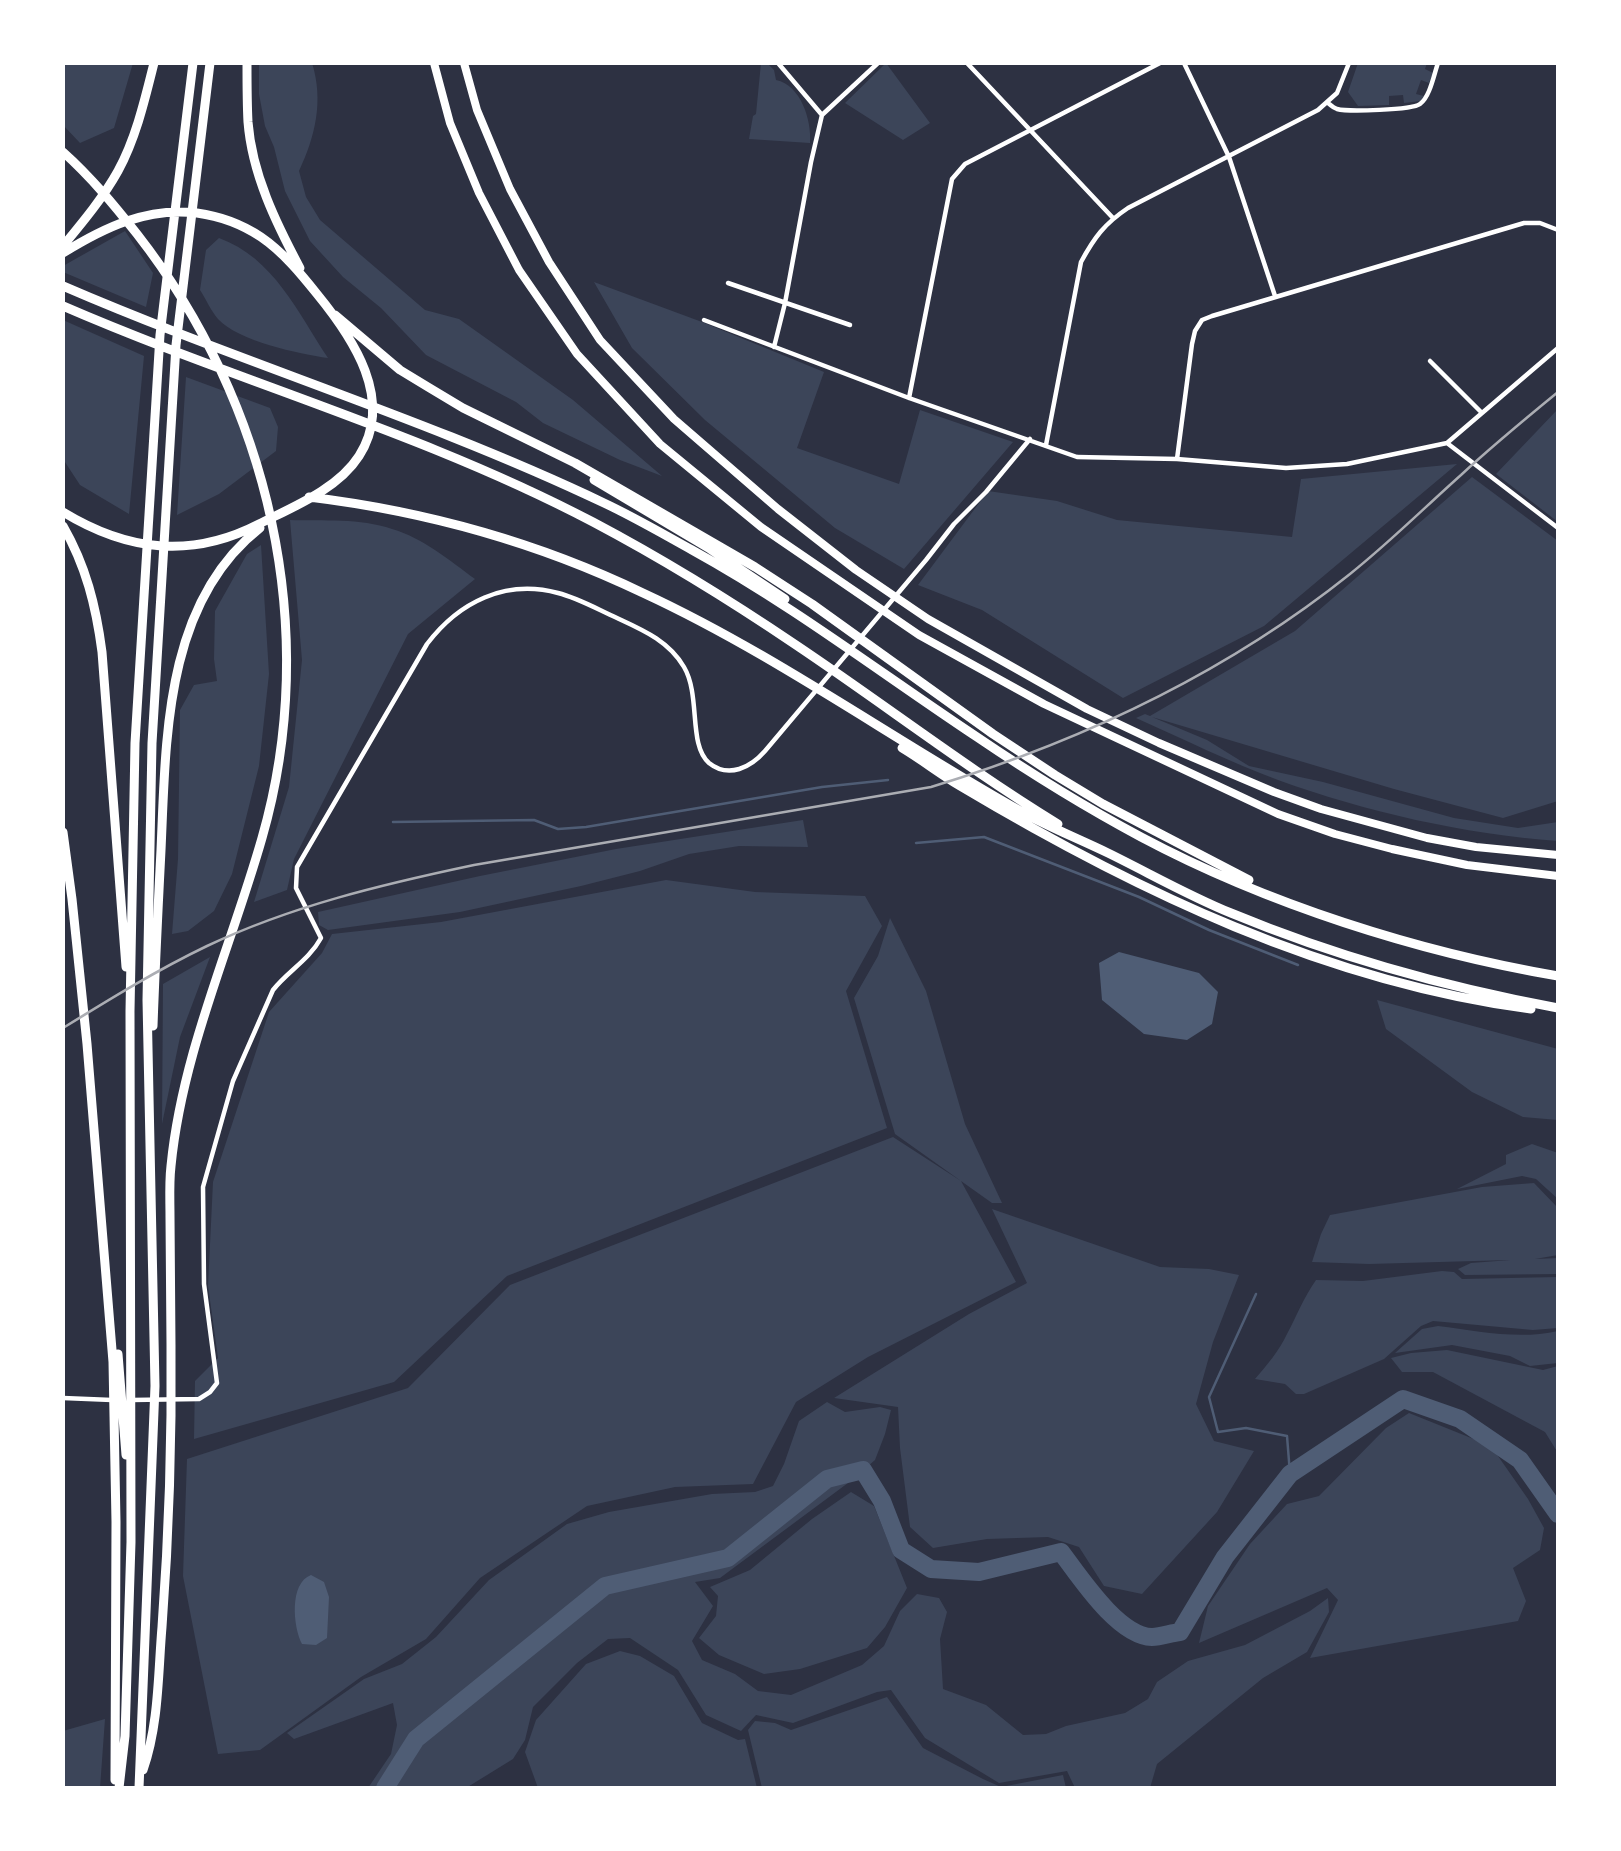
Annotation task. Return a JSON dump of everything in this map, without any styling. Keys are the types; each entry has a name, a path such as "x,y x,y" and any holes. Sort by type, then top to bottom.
{"highway":[{"path":"63,253 74,241 118,172 134,132 154,63"},
{"path":"128,942 133,797 160,335 193,63"},
{"path":"140,1783 143,1763 155,1386 149,1123 153,730 175,358 197,154 210,63"},
{"path":"247,63 248,124 258,176 281,232 307,282"},
{"path":"435,63 450,123 479,193 519,270 576,354 660,444 761,527 919,635 1044,704 1278,814 1335,834 1392,849 1467,865 1558,876"},
{"path":"464,63 477,110 510,188 549,261 600,340 674,419 778,509 856,570 928,619 1087,709 1249,782 1321,809 1427,838 1476,847 1558,855"},
{"path":"66,155 99,188 148,248 173,284 203,333 243,422 264,491 279,556 287,652 281,750 263,837 188,1073 171,1168 171,1385 164,1595 153,1736 143,1763"},
{"path":"63,246 138,217 163,213 199,214 229,221 260,236 280,253 335,315 400,370 463,408 575,463 661,510 755,567 812,604 993,734 1103,804 1218,865 1317,912"},
{"path":"63,286 148,323 452,438 605,504 752,584 871,663"},
{"path":"63,306 119,330 406,439 589,520 745,611 1033,808 1108,853"},
{"path":"63,512 110,535 139,544 164,547 197,546 253,527 329,485 353,465 366,445 372,423 373,398 367,374 335,315"},
{"path":"518,435 757,578 976,737 1142,837 1216,873 1317,912 1465,957 1558,976"},
{"path":"309,497 459,526 538,550 644,593 799,679 946,769 1026,814 1227,912 1344,957 1446,985 1558,1010"},
{"path":"152,946 171,708 186,640 201,601 222,567 252,535 281,513"},
{"path":"63,526 87,578 96,609 105,679 128,942 131,1542 127,1684 118,1765"},
{"path":"799,679 959,786 1128,879 1202,913 1302,952 1383,978 1488,1003 1558,1010"},
{"path":"63,832 87,1044 113,1374 117,1788"},
{"path":"98,1203 117,1344 131,1542"}],"street":[{"path":"778,63 822,115"},
{"path":"774,347 822,115 878,63"},
{"path":"967,63 1113,218"},
{"path":"909,398 952,179 965,164 1160,63"},
{"path":"1184,63 1230,157 1275,296"},
{"path":"1045,445 1082,262 1095,236 1113,218 1328,103 1343,82 1349,63"},
{"path":"1328,103 1334,108 1351,111 1412,107 1421,103 1426,96 1438,63"},
{"path":"1177,458 1195,331 1202,320 1524,223 1540,223 1558,230"},
{"path":"728,284 850,325"},
{"path":"704,320 909,398 1081,458 1177,458 1286,468 1347,464 1447,443 1558,348"},
{"path":"1430,361 1482,412"},
{"path":"63,1398 199,1399 218,1381 204,1284 203,1187 233,1081 263,1010 282,979 307,958 321,939 295,883 301,858 333,810 427,644 452,615 482,598 527,589 557,593 629,624 662,642 676,655 688,674 696,705 699,748 705,758 715,766 732,770 747,767 755,763 954,524 986,492 1030,439"},
{"path":"1447,443 1558,528"}],"shaded area":[{"path":"63,63 133,63 114,128 80,143 63,125"},
{"path":"259,63 312,63 316,77 316,118 299,171 306,197 320,220 425,310 459,319 573,400 662,476 620,460 543,423 516,402 426,355 381,308 343,277 310,241 285,191 274,147 265,126 259,94"},
{"path":"761,63 767,63 774,70 776,80 785,83 798,96 807,115 810,143 749,139 753,116 756,114"},
{"path":"886,63 930,123 903,140 845,103"},
{"path":"1358,63 1427,63 1425,69 1433,73 1429,83 1421,80 1416,94 1424,96 1421,101 1404,103 1403,95 1389,96 1389,105 1358,106 1348,92"},
{"path":"125,231 153,273 146,307 63,272 63,266"},
{"path":"219,238 238,247 270,273 328,358 286,350 254,340 227,327 218,319 200,290 206,250"},
{"path":"594,282 702,322 824,372 797,448 899,484 920,410 1013,442 904,569 835,528 705,420 632,348"},
{"path":"63,320 144,356 129,514 80,485 63,459"},
{"path":"186,377 270,408 278,427 276,451 219,494 177,515"},
{"path":"1558,409 1558,522 1496,474"},
{"path":"1457,464 1264,626 1123,698 982,610 918,585 988,491 1057,501 1117,520 1292,537 1301,479"},
{"path":"1472,477 1558,541 1558,801 1503,818 1394,789 1152,717 1207,740 1249,766 1323,782 1454,818 1518,828 1558,822 1558,841 1451,827 1346,802 1260,773 1136,718 1145,714 1150,716 1295,631"},
{"path":"290,520 328,520 380,525 425,544 475,579 408,634 294,859 287,890 254,902 289,787 302,660"},
{"path":"261,545 269,674 259,766 232,874 214,911 188,931 172,934 178,859 180,710 194,685 217,681 214,659 215,611 247,554"},
{"path":"803,820 808,847 739,846 689,854 640,871 581,886 460,912 328,930 319,925 318,912 480,876 616,849"},
{"path":"666,880 755,892 865,896 882,926 846,991 887,1128 507,1276 394,1382 194,1439 195,1381 218,1358 208,1286 213,1182 269,1012 322,953 332,934 441,922"},
{"path":"890,918 926,991 965,1124 1002,1203 992,1203 895,1134 854,998 878,956"},
{"path":"1119,952 1199,973 1218,992 1212,1024 1187,1040 1144,1034 1102,1000 1099,963"},
{"path":"210,957 180,1037 162,1124 163,984"},
{"path":"1377,1000 1558,1049 1558,1120 1523,1117 1472,1092 1386,1029"},
{"path":"893,1137 961,1181 1016,1282 868,1357 796,1402 753,1484 675,1487 587,1506 480,1578 426,1639 361,1677 260,1750 218,1754 183,1576 187,1459 408,1388 510,1285"},
{"path":"1532,1144 1558,1153 1558,1199 1536,1179 1522,1176 1457,1189 1506,1164 1506,1155"},
{"path":"1534,1183 1558,1208 1558,1255 1535,1259 1558,1258 1558,1274 1465,1275 1458,1269 1471,1263 1510,1260 1369,1264 1312,1262 1330,1215 1482,1187"},
{"path":"992,1209 1160,1267 1209,1269 1239,1275 1213,1342 1196,1404 1214,1441 1254,1451 1217,1512 1142,1594 1104,1586 1079,1547 1048,1537 987,1539 933,1548 910,1527 898,1407 834,1398 969,1314 1027,1283"},
{"path":"1442,1271 1454,1272 1462,1279 1558,1277 1558,1328 1533,1330 1433,1321 1421,1326 1384,1359 1304,1394 1296,1394 1285,1384 1255,1379 1280,1346 1316,1280 1363,1281"},
{"path":"1438,1326 1513,1335 1558,1331 1558,1363 1530,1366 1510,1356 1452,1345 1395,1353 1422,1329"},
{"path":"1447,1350 1543,1370 1558,1366 1558,1453 1545,1432 1433,1372 1402,1372 1391,1358 1411,1353"},
{"path":"827,1402 845,1412 880,1407 891,1410 875,1460 720,1578 695,1582 713,1606 692,1641 702,1660 735,1674 758,1691 791,1695 862,1665 884,1646 900,1611 917,1594 939,1598 947,1612 940,1639 943,1689 986,1705 1023,1735 1046,1734 1066,1726 1125,1713 1148,1699 1157,1682 1188,1661 1245,1645 1310,1611 1328,1598 1329,1612 1307,1652 1263,1678 1157,1764 1150,1788 1075,1788 1067,1771 999,1783 925,1738 891,1690 877,1692 793,1723 756,1715 741,1731 706,1715 678,1670 630,1638 608,1639 577,1663 533,1707 525,1740 513,1759 466,1788 368,1788 391,1754 397,1725 393,1703 294,1739 287,1733 364,1679 402,1664 436,1637 489,1580 567,1524 609,1512 712,1494 755,1492 773,1486 799,1421"},
{"path":"1409,1413 1491,1446 1528,1499 1544,1528 1540,1550 1513,1568 1526,1601 1518,1621 1310,1658 1338,1600 1327,1588 1199,1643 1208,1606 1250,1544 1287,1504 1319,1496 1386,1428"},
{"path":"851,1492 874,1506 907,1588 885,1627 867,1648 800,1669 764,1674 719,1655 699,1638 716,1616 718,1596 710,1587 750,1570 812,1519"},
{"path":"311,1575 324,1582 329,1597 327,1638 316,1645 302,1644 295,1617 299,1587"},
{"path":"620,1651 640,1656 674,1676 702,1723 738,1740 745,1739 757,1788 538,1788 525,1752 536,1720 586,1664"},
{"path":"887,1697 923,1748 983,1779 1001,1787 1063,1775 1066,1788 762,1788 748,1730 755,1721 775,1723 791,1730"},
{"path":"105,1719 100,1788 63,1788 63,1731"}],"waterway":[{"path":"393,822 534,820 558,829 586,827 822,787 888,780"},
{"path":"916,843 984,837 1139,897 1209,930 1298,965"},
{"path":"1256,1294 1209,1397 1218,1432 1246,1428 1287,1436 1290,1474"},
{"path":"385,1788 416,1739 605,1586 728,1558 827,1479 863,1470 882,1501 901,1550 931,1569 979,1572 1061,1552 1089,1590 1113,1616 1126,1627 1152,1637 1180,1632 1225,1557 1290,1474 1403,1399 1460,1419 1520,1460 1558,1514"}],"railway":[{"path":"63,1028 207,946 272,919 338,898 474,865 931,787 1043,748 1151,700 1203,673 1303,610 1393,538 1558,392"}]}
